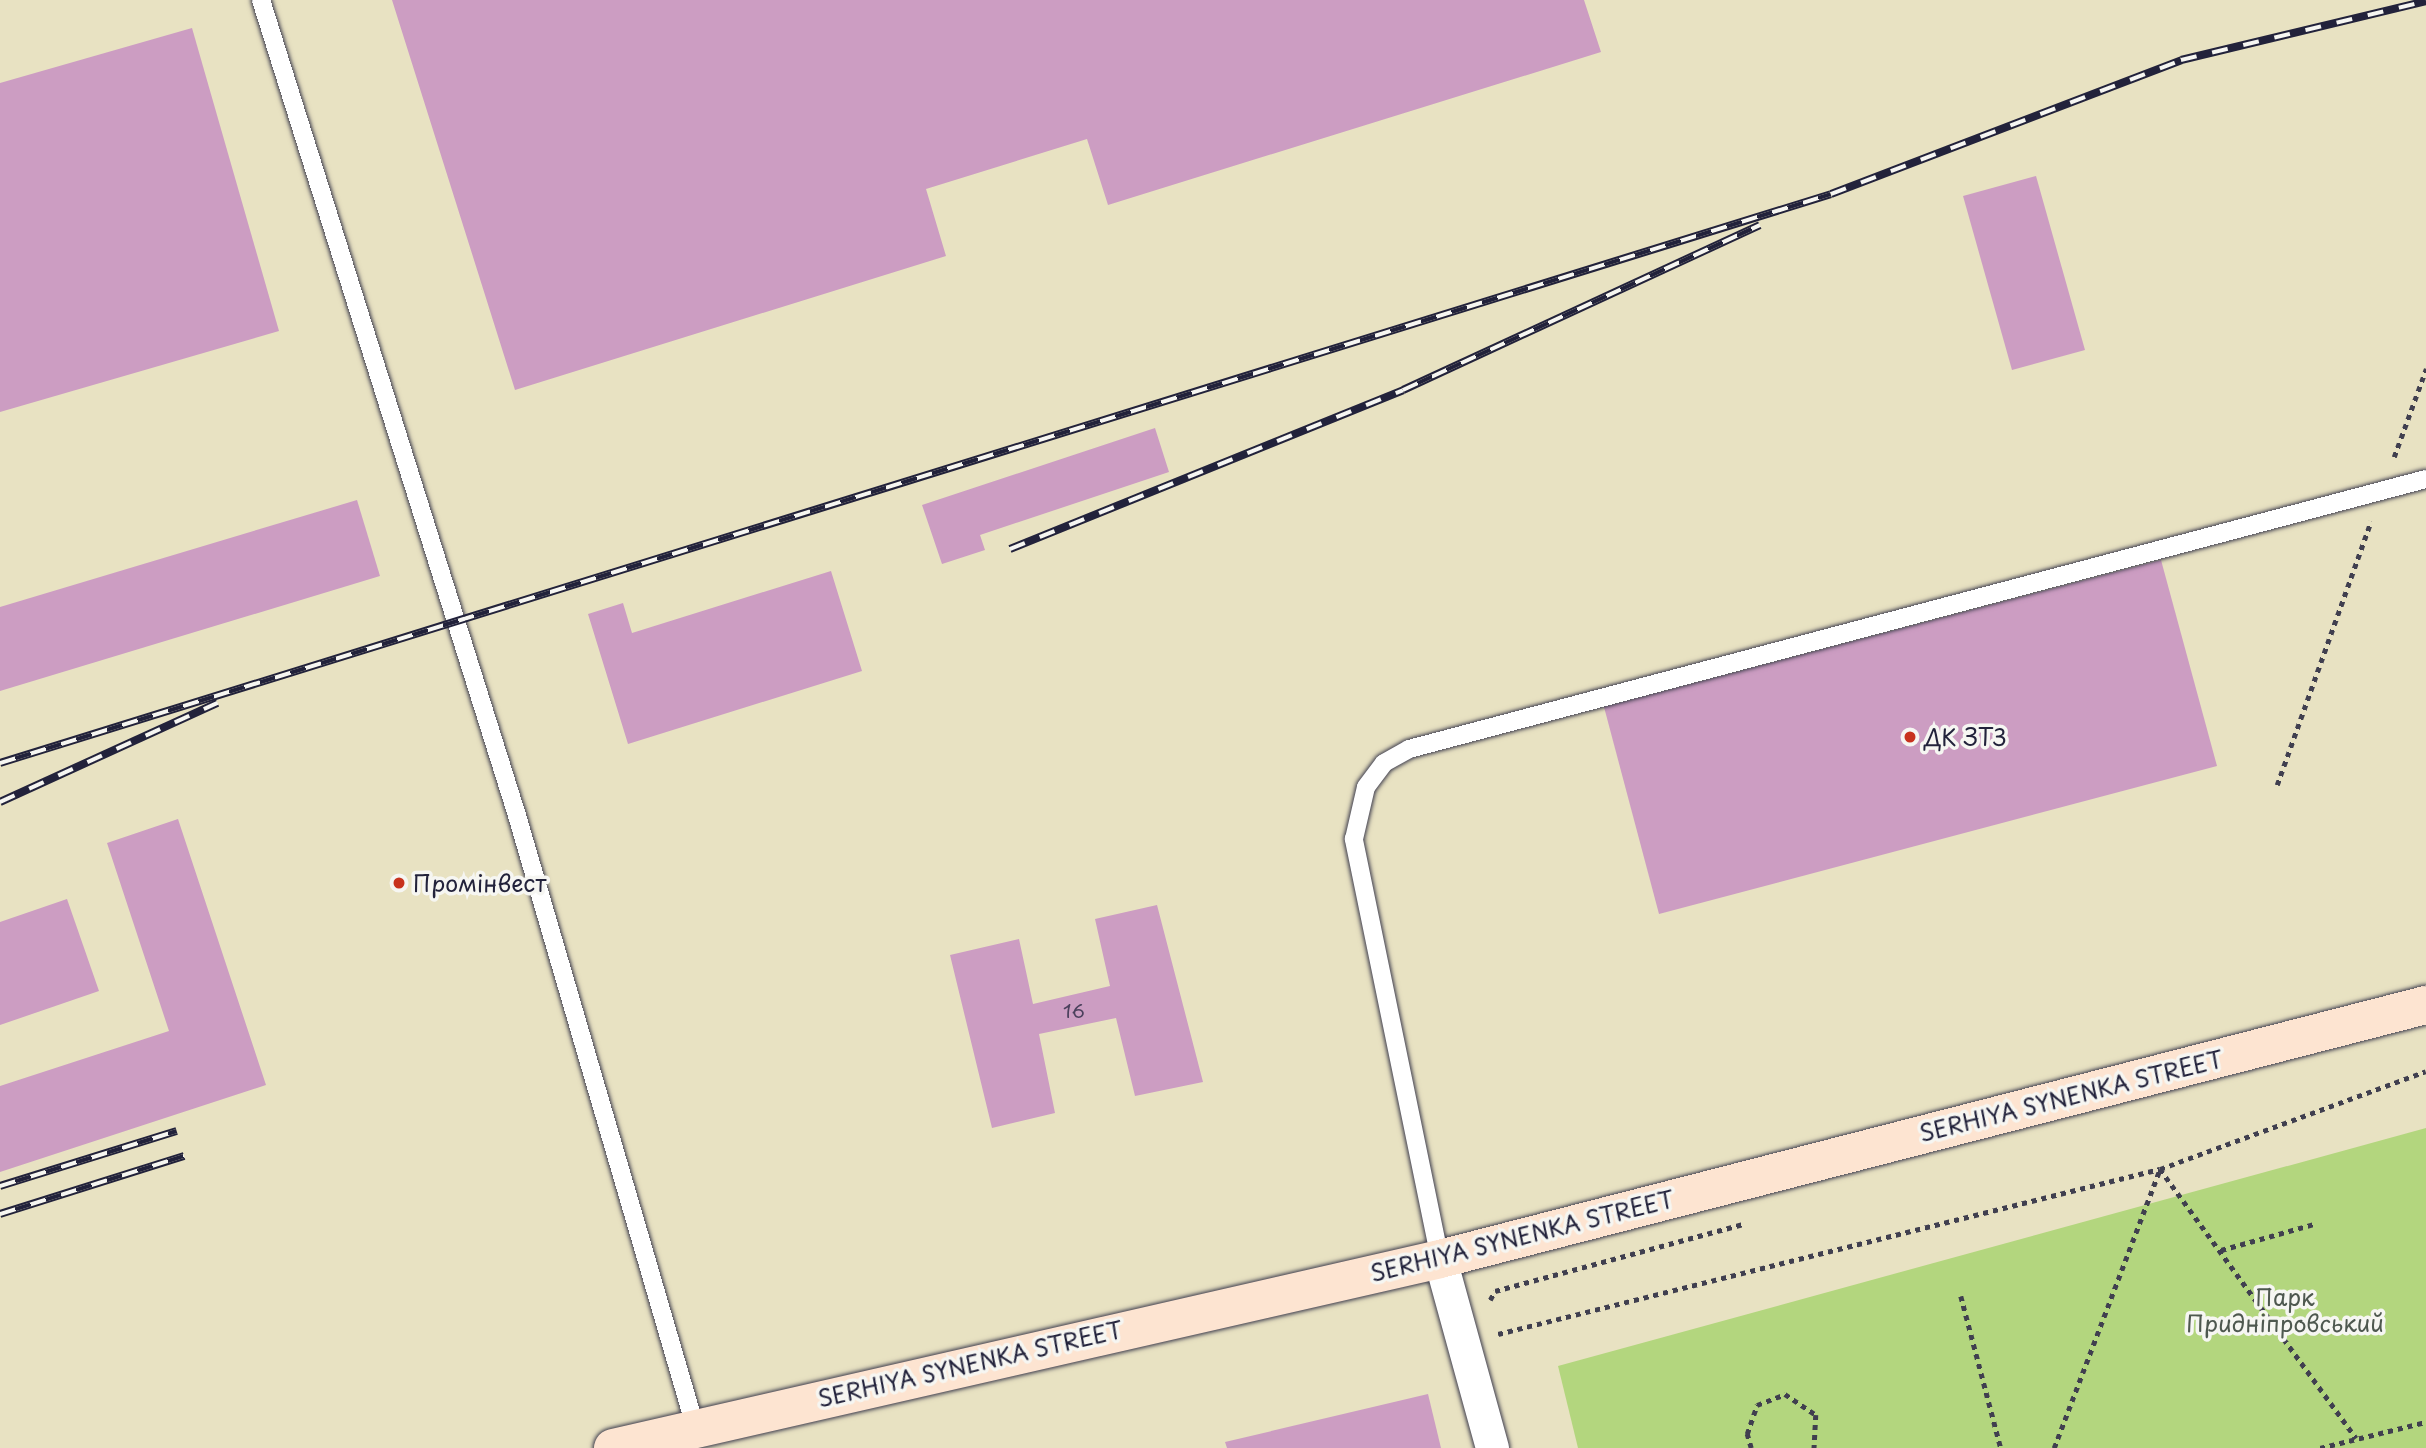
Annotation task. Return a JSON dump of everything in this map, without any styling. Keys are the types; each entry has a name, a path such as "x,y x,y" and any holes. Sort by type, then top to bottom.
{"street":[{"name":"SERHIYA SYNENKA STREET","path":"614,1448 695,1426 1440,1258 2426,1005"},
{"path":"1440,1258 1492,1448"}],"lane":[{"path":"261,0 516,812 695,1426"},
{"path":"1440,1258 1354,839 1366,787 1384,763 1409,749 2426,479"}],"path":[{"path":"2277,785 2426,369"},
{"path":"1464,1342 2160,1169 2426,1071"},
{"path":"2160,1169 2357,1438"},
{"path":"2054,1448 2160,1169"},
{"path":"1464,1342 1495,1291 1752,1222"},
{"path":"2221,1250 2314,1224"},
{"path":"1961,1296 2001,1448"},
{"path":"1751,1448 1746,1434 1757,1405 1785,1394 1816,1415 1817,1447"},
{"path":"2320,1448 2426,1422"}],"green space":[{"name":"Парк Придніпровський","path":"2426,1128 2426,1448 1578,1448 1558,1366"}],"building":[{"path":"392,0 1584,0 1601,52 1108,205 1087,139 926,189 946,256 515,390"},
{"path":"192,28 279,331 0,412 0,83"},
{"path":"2036,176 2085,350 2012,370 1963,196"},
{"path":"1155,428 1169,472 980,535 985,550 942,564 922,505"},
{"path":"357,500 380,576 0,691 0,607"},
{"name":"ДК ЗТЗ","path":"2161,560 2217,766 1659,914 1604,707"},
{"path":"831,571 862,671 628,744 588,614 623,603 632,633"},
{"path":"178,819 266,1085 0,1172 0,1086 169,1031 107,843"},
{"path":"67,899 99,991 0,1025 0,922"},
{"path":"1157,905 1203,1082 1135,1096 1116,1018 1039,1034 1055,1113 992,1128 950,955 1019,939 1033,1004 1110,986 1095,919"},
{"path":"1428,1394 1441,1448 1227,1448 1225,1442"}],"railway":[{"path":"0,763 1831,194 2181,60 2426,1"},
{"path":"1010,549 1403,390 1760,225"},
{"path":"0,802 217,703"},
{"path":"0,1186 177,1131"},
{"path":"0,1214 184,1156"}],"place":[{"name":"ДК ЗТЗ","path":"1910,737"},
{"name":"Промінвест","path":"399,883"}]}
